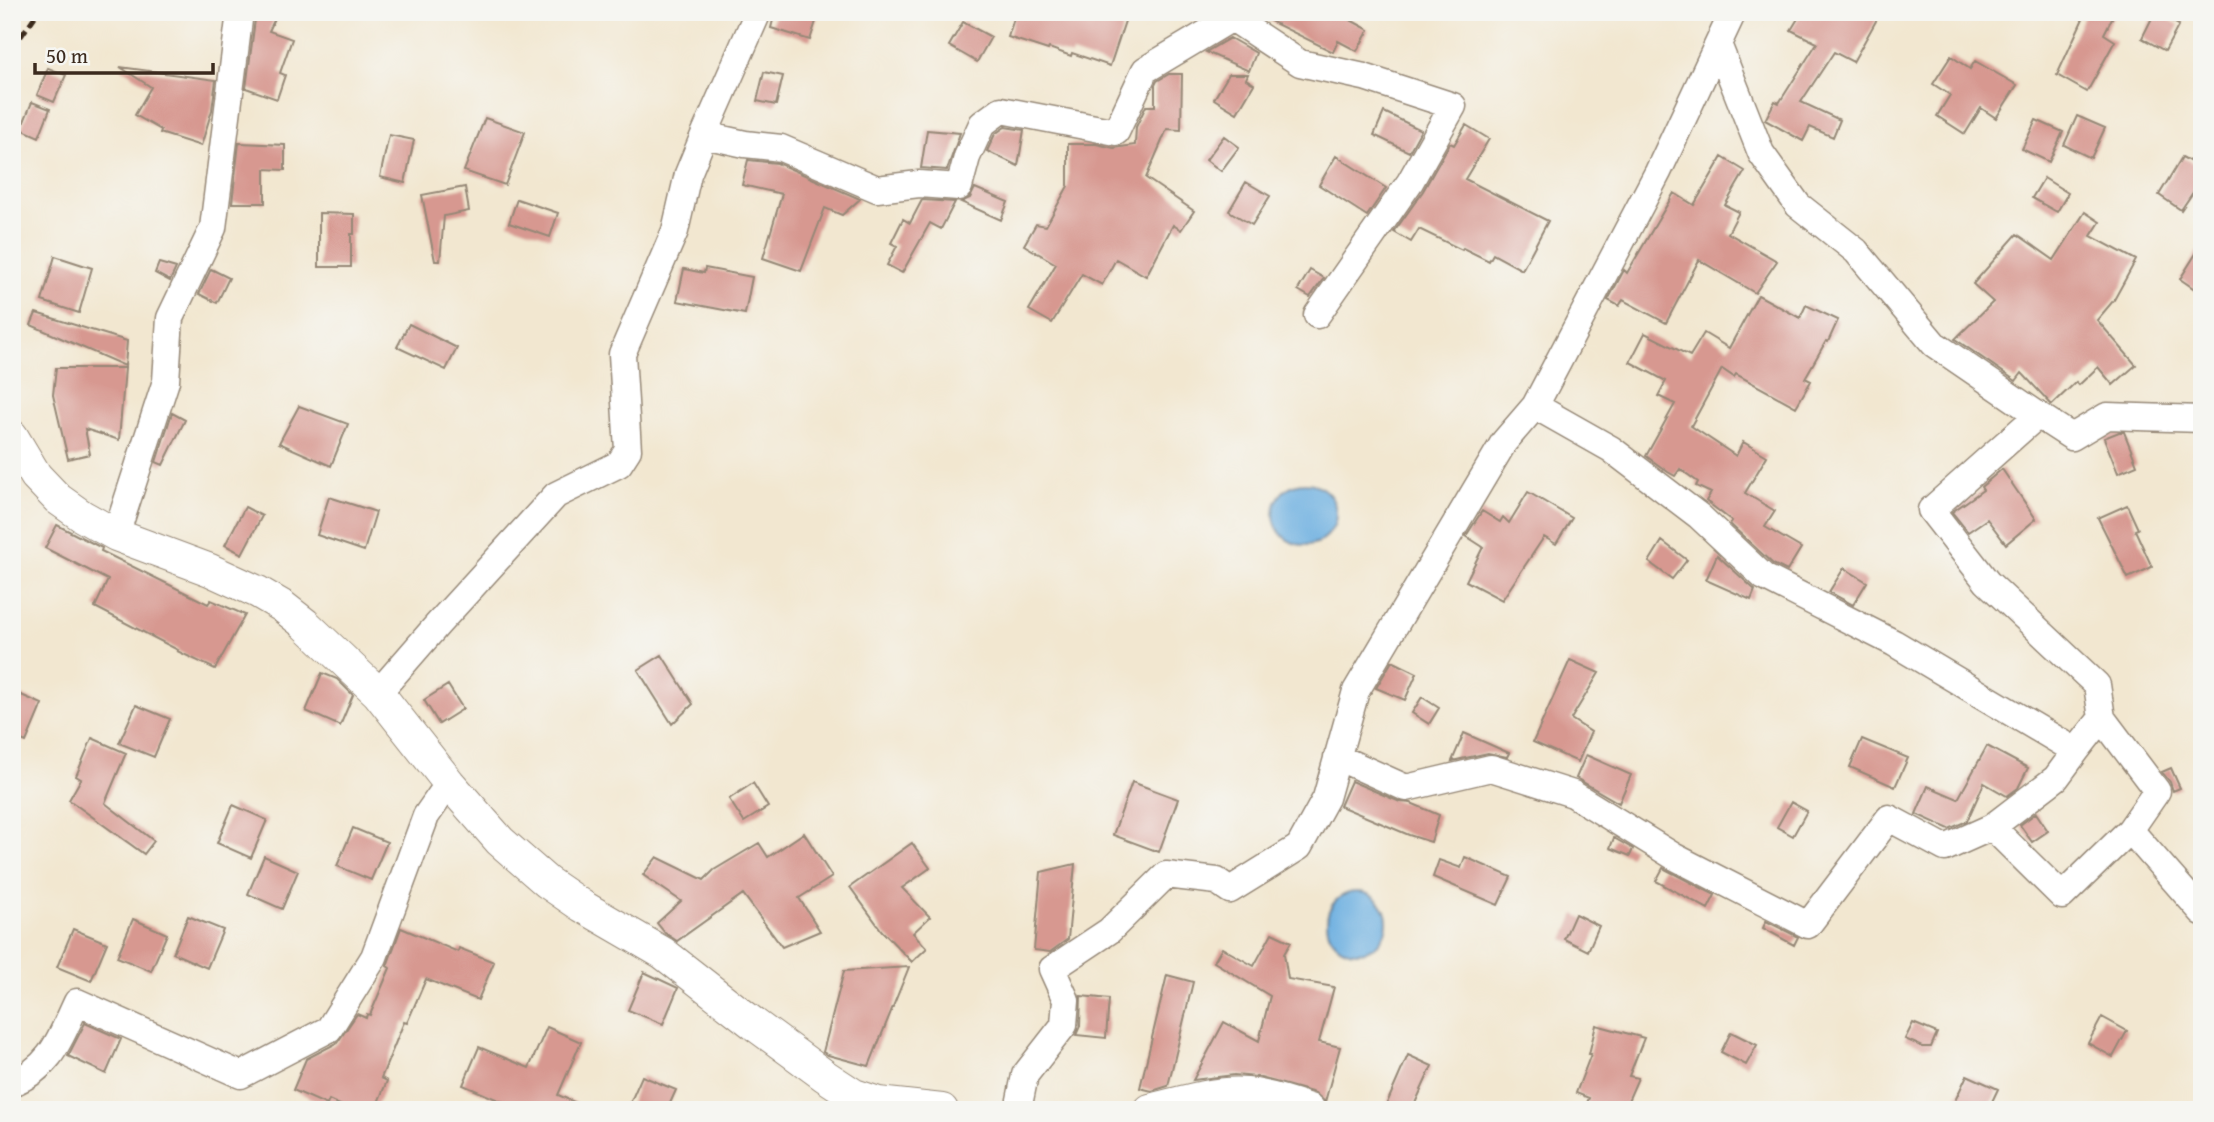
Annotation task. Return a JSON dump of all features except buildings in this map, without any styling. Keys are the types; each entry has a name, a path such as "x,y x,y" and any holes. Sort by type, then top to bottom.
{"street":[{"path":"116,535 166,381 170,318 213,228 240,12"},
{"path":"378,693 556,495 619,464 628,450 622,354 676,231 688,174 758,12"},
{"path":"1018,1110 1025,1075 1064,1025 1066,1000 1052,969 1109,930 1167,875 1217,881 1230,890 1298,847 1326,798 1356,691 1504,442 1535,406 1658,172 1732,12"},
{"path":"704,135 745,145 781,148 877,189 919,184 959,187 967,157 982,124 1001,110 1116,132 1144,71 1232,18 1300,63 1364,76 1454,106 1410,183 1317,315"},
{"path":"1718,44 1761,153 1798,205 1856,251 1934,344 2072,437 2106,416 2202,419"},
{"path":"1535,406 1611,449 1699,516 1764,577 1894,643 2076,751"},
{"path":"1992,827 2063,896 2130,830 2157,791 2102,718 2097,685 1987,582 1931,510 2038,415"},
{"path":"12,436 36,476 58,499 82,516 116,535 210,570 282,606 305,624 378,693 500,841 547,882 582,906 663,953 774,1039 849,1102 942,1110"},
{"path":"1337,757 1406,788 1491,768 1573,794 1675,858 1808,925 1889,818 1945,848 1992,827 2056,778 2102,718"},
{"path":"12,1083 52,1056 77,1002 241,1075 329,1029 374,957 426,816 449,782"},
{"path":"2130,830 2202,912"},
{"path":"1150,1110 1193,1100 1244,1093 1309,1110"}],"water":[{"path":"1299,483 1311,483 1327,492 1334,502 1334,526 1327,536 1311,545 1299,545 1288,540 1279,531 1274,520 1274,508 1279,497 1288,488"},
{"path":"1357,892 1374,897 1382,905 1387,922 1382,939 1374,947 1357,952 1340,947 1332,939 1327,922 1332,905 1340,897"}],"railway":[{"path":"12,49 38,12"}]}
